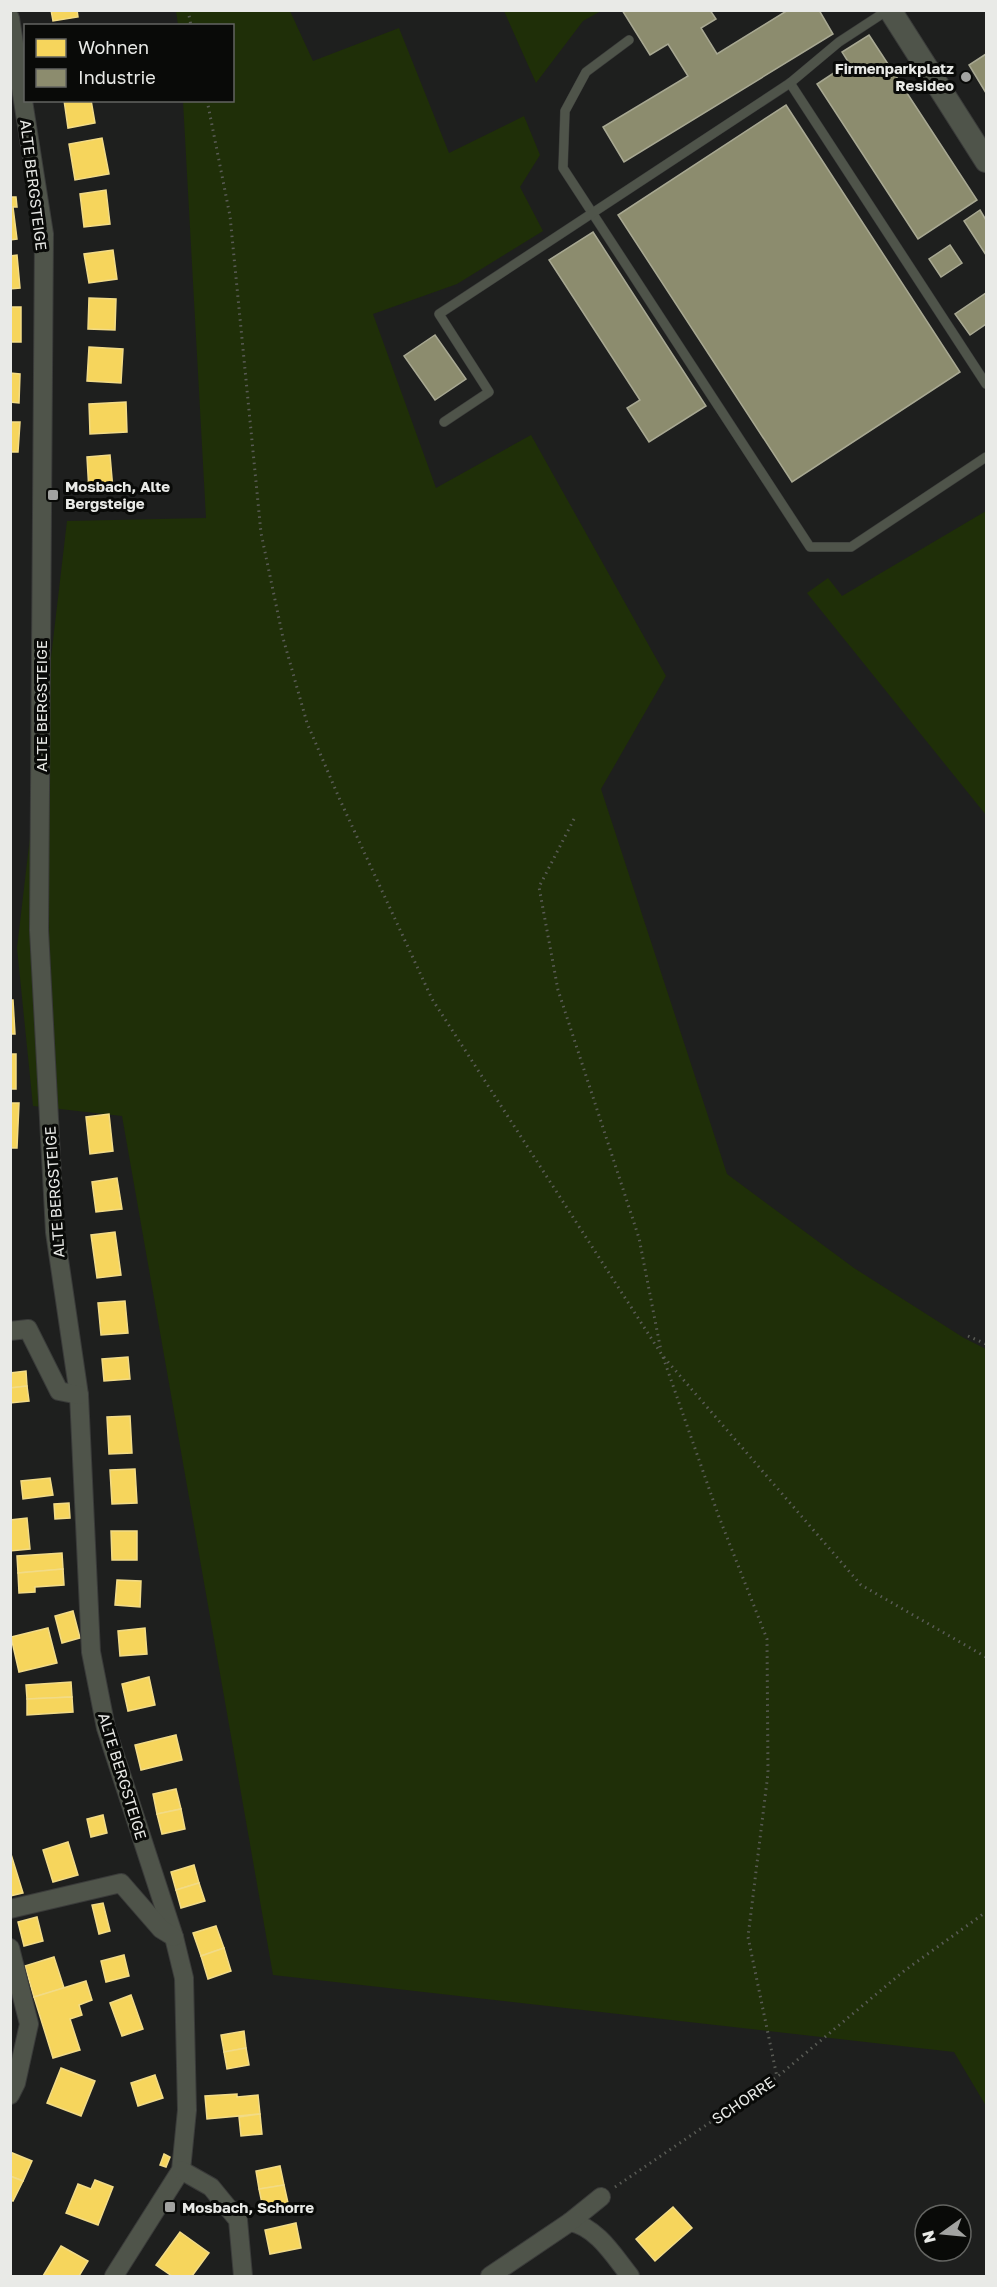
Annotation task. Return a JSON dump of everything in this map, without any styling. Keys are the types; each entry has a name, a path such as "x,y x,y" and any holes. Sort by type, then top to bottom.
{"street":[{"path":"889,10 984,151"},
{"name":"ALTE BERGSTEIGE","path":"10,18 44,234 39,930 55,1232 79,1395 91,1652 106,1728 174,1937 184,1978 187,2110 181,2170 114,2277"},
{"path":"10,1331 27,1329 59,1391 79,1395"},
{"path":"10,1909 121,1883 161,1929 174,1937"},
{"path":"10,1948 29,2024 12,2087"},
{"path":"181,2170 211,2187 238,2220 243,2277"},
{"path":"490,2277 570,2222 601,2197"},
{"path":"570,2222 579,2223 604,2243 630,2277"}],"lane":[{"path":"444,422 489,392 439,314 790,83 839,42 889,10"},
{"path":"629,40 586,72 565,111 563,168 810,547 851,548 987,457"},
{"path":"790,83 987,384"}],"path":[{"path":"207,102 230,216 261,532 283,638 308,723 340,800 432,999 662,1355 861,1585 987,1657"},
{"path":"574,819 539,887 558,990 639,1238 662,1355 719,1517 767,1639 768,1773 748,1937 777,2077"},
{"path":"968,1336 987,1344"},
{"name":"SCHORRE","path":"601,2197 777,2077 904,1971 987,1912"}],"green space":[{"path":"176,11 290,11 313,61 399,28 449,153 524,116 540,155 520,187 543,231 457,284 373,314 436,488 531,435 666,676 601,789 727,1174 854,1268 964,1338 986,1349 986,2106 954,2052 273,1975 122,1116 33,1106 17,948 67,521 206,518 183,102 234,102 234,24 178,24"},
{"path":"504,11 601,11 583,21 536,83"},
{"path":"986,511 986,815 807,593 828,578 842,596"}],"building: Wohnen":[{"path":"51,10 77,10 78,17 53,21"},
{"path":"64,102 91,102 95,123 68,128"},
{"path":"102,138 109,174 75,180 69,144"},
{"path":"106,190 110,224 84,227 80,194"},
{"path":"10,197 16,197 17,207 13,207 17,239 10,240"},
{"path":"113,250 117,279 89,283 84,254"},
{"path":"17,255 20,288 10,289 10,256"},
{"path":"89,298 116,299 115,330 88,329"},
{"path":"10,307 21,307 21,342 10,342"},
{"path":"89,347 123,349 121,383 87,381"},
{"path":"10,373 20,374 19,403 10,402"},
{"path":"126,402 127,432 90,434 89,404"},
{"path":"10,422 20,422 18,452 10,452"},
{"path":"110,455 113,490 89,492 87,457"},
{"path":"10,1000 13,1000 15,1034 10,1034"},
{"path":"10,1054 16,1054 16,1089 10,1089"},
{"path":"10,1103 19,1103 17,1148 10,1148"},
{"path":"109,1114 113,1151 90,1154 86,1117"},
{"path":"117,1178 122,1209 96,1212 92,1182"},
{"path":"115,1232 121,1275 97,1278 91,1235"},
{"path":"125,1301 128,1333 101,1335 98,1303"},
{"path":"128,1357 130,1379 104,1381 102,1359"},
{"path":"26,1371 27,1386 10,1388 10,1373"},
{"path":"27,1386 29,1401 10,1403 10,1388"},
{"path":"130,1416 132,1453 109,1454 107,1417"},
{"path":"135,1469 137,1503 112,1504 110,1470"},
{"path":"50,1478 53,1495 23,1499 21,1481"},
{"path":"69,1503 70,1518 55,1519 54,1504"},
{"path":"27,1518 30,1549 10,1551 10,1520"},
{"path":"111,1531 137,1531 137,1560 112,1560"},
{"path":"62,1553 63,1569 18,1573 17,1556"},
{"path":"63,1569 64,1585 35,1587 35,1592 19,1593 18,1573"},
{"path":"117,1580 141,1581 140,1607 115,1605"},
{"path":"73,1611 80,1638 62,1643 55,1616"},
{"path":"48,1628 57,1663 19,1672 11,1637"},
{"path":"145,1628 147,1654 120,1656 118,1631"},
{"path":"149,1677 155,1705 128,1711 122,1684"},
{"path":"71,1682 72,1697 27,1699 26,1685"},
{"path":"72,1697 73,1712 27,1715 27,1699"},
{"path":"176,1735 182,1760 141,1770 135,1745"},
{"path":"176,1789 181,1809 157,1814 153,1794"},
{"path":"181,1809 185,1829 162,1834 157,1814"},
{"path":"103,1815 107,1833 91,1837 87,1819"},
{"path":"68,1842 78,1875 53,1882 43,1850"},
{"path":"10,1851 23,1893 10,1896"},
{"path":"194,1865 199,1883 176,1890 171,1872"},
{"path":"199,1883 205,1901 181,1908 176,1890"},
{"path":"103,1903 110,1931 99,1934 92,1905"},
{"path":"37,1917 43,1941 24,1946 18,1922"},
{"path":"216,1926 224,1948 201,1956 193,1933"},
{"path":"224,1948 231,1971 208,1979 201,1956"},
{"path":"124,1955 129,1976 106,1982 101,1961"},
{"path":"54,1957 64,1988 34,1997 25,1966"},
{"path":"86,1981 92,2000 79,2005 82,2015 70,2019 80,2050 53,2058 34,1997"},
{"path":"131,1995 143,2029 122,2036 110,2003"},
{"path":"244,2031 246,2048 224,2052 221,2035"},
{"path":"246,2048 249,2065 227,2069 224,2052"},
{"path":"61,2068 95,2081 81,2116 47,2103"},
{"path":"155,2075 163,2098 138,2106 131,2083"},
{"path":"237,2094 237,2097 258,2095 260,2114 207,2119 205,2096"},
{"path":"260,2114 262,2134 241,2136 239,2117"},
{"path":"10,2152 32,2161 23,2181 10,2176"},
{"path":"164,2154 170,2157 166,2167 160,2165"},
{"path":"280,2166 284,2185 259,2189 256,2171"},
{"path":"10,2176 23,2181 13,2201 10,2200"},
{"path":"95,2180 113,2187 98,2225 66,2213 78,2184 91,2189"},
{"path":"284,2185 288,2203 263,2208 259,2189"},
{"path":"673,2207 692,2228 655,2261 636,2239"},
{"path":"296,2223 301,2248 270,2254 265,2230"},
{"path":"180,2232 209,2253 192,2276 172,2276 156,2265"},
{"path":"61,2246 88,2261 79,2276 43,2276"}],"building: Industrie":[{"path":"622,10 710,10 716,19 701,28 717,54 788,10 819,10 833,34 624,162 603,127 688,76 668,44 650,55"},
{"path":"869,35 977,200 918,239 817,84 849,63 842,52"},
{"path":"986,54 986,93 969,65"},
{"path":"786,105 960,372 792,482 618,215"},
{"path":"980,210 986,220 986,255 964,221"},
{"path":"593,232 706,406 649,442 627,408 640,400 549,260"},
{"path":"950,245 962,263 941,277 929,259"},
{"path":"986,293 986,324 970,335 955,314"},
{"path":"435,335 466,379 435,400 404,356"}],"place":[{"name":"Firmenparkplatz Resideo","path":"966,77"},
{"name":"Mosbach, Alte Bergsteige","path":"53,495"},
{"name":"Mosbach, Schorre","path":"170,2207"}]}
